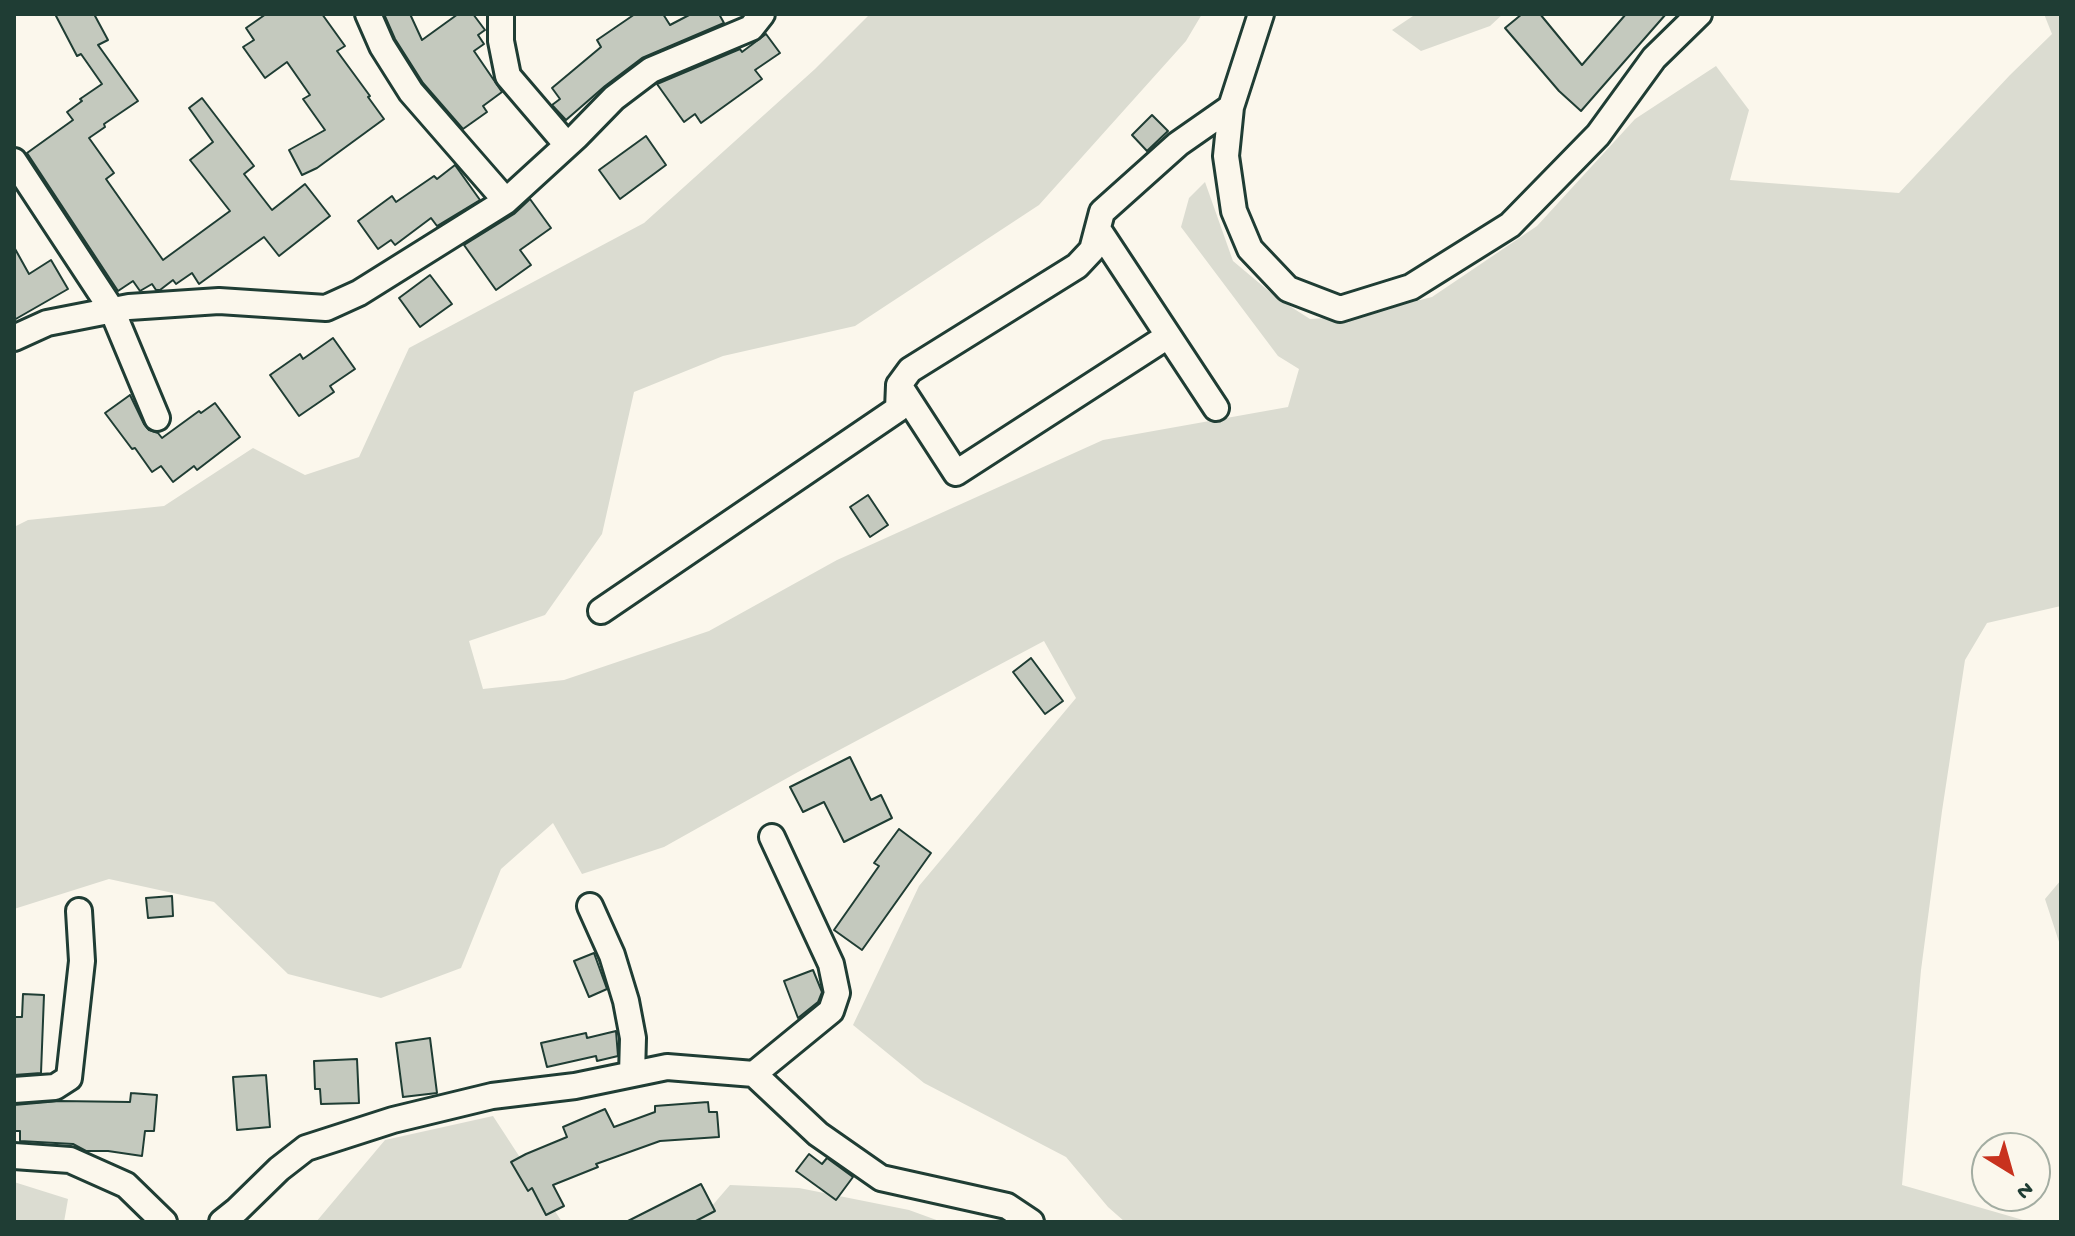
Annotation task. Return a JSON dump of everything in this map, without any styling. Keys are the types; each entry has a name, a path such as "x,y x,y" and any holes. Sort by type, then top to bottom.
{"street":[{"path":"368,14 382,46 411,92 506,201"},
{"path":"501,14 501,41 508,76 567,145"},
{"path":"14,338 47,323 129,307 219,301 326,308 359,293 506,201 614,98 651,70 751,28 762,14"},
{"path":"1261,14 1231,107 1226,156 1234,211 1250,249 1288,289 1340,309 1411,287 1510,225 1598,135 1654,58 1699,14"},
{"path":"601,611 898,409 899,385 910,370 1077,266 1092,250 1102,212 1178,144 1231,107"},
{"path":"14,161 112,310 157,418"},
{"path":"1098,229 1216,408"},
{"path":"899,385 956,473 1168,336"},
{"path":"754,1074 831,1011 837,993 831,964 772,837"},
{"path":"590,906 612,955 626,1001 633,1038 632,1074"},
{"path":"14,1090 55,1087 69,1078 82,961 79,911"},
{"path":"222,1222 306,1148 393,1120 492,1096 575,1086 667,1067 754,1074 818,1134 881,1178 1007,1206 1031,1222"},
{"path":"14,1156 70,1160 126,1185 164,1222"}],"shaded area":[{"path":"870,14 1202,14 1186,41 1039,205 855,326 723,356 634,392 602,534 545,615 469,641 483,689 564,680 709,631 837,560 1103,440 1288,407 1299,369 1278,356 1181,227 1189,198 1205,182 1233,261 1277,298 1310,319 1356,316 1432,297 1537,226 1635,119 1716,66 1749,110 1730,180 1899,193 2052,34 2044,14 2061,14 2061,606 1987,623 1965,660 1921,970 1902,1185 1971,1205 1971,1212 1995,1212 2030,1222 1125,1222 1108,1207 1066,1157 924,1083 853,1025 919,886 1076,698 1044,641 664,847 582,874 553,823 501,869 461,968 381,998 288,974 214,902 109,879 14,909 14,527 28,520 164,506 253,448 305,475 359,457 409,348 644,223 815,69"},
{"path":"1416,14 1503,14 1490,26 1421,51 1392,30"},
{"path":"2061,880 2061,948 2045,899"},
{"path":"493,1116 562,1222 316,1222 385,1140"},
{"path":"14,1182 68,1199 64,1222 14,1222"},
{"path":"730,1185 799,1188 909,1210 942,1222 698,1222"}],"building":[{"path":"55,14 94,14 108,40 98,45 138,101 89,138 114,173 106,179 163,260 230,211 190,160 213,142 189,108 202,98 254,166 244,174 272,210 305,184 330,216 279,256 264,237 199,284 192,273 176,284 173,280 160,290 152,284 140,291 133,281 118,291 27,153 73,120 67,112 102,84 81,54 77,56"},
{"path":"266,14 322,14 345,46 337,51 384,119 317,168 302,175 289,150 325,130 303,99 310,95 287,62 265,78 243,47 254,40 246,28"},
{"path":"384,14 410,14 422,40 458,14 473,14 485,30 478,35 484,44 474,51 502,92 483,106 487,112 463,129 423,83 395,39"},
{"path":"635,14 663,14 670,25 691,14 719,14 724,23 642,58 566,120 552,105 560,99 552,88 601,47 597,40"},
{"path":"1522,14 1540,14 1582,65 1626,14 1666,14 1581,111 1559,91 1505,28"},
{"path":"766,34 780,53 755,70 762,79 701,123 695,114 684,122 657,84 740,49 742,52"},
{"path":"1152,115 1168,131 1147,151 1132,135"},
{"path":"646,136 666,165 620,199 599,170"},
{"path":"455,165 480,200 437,226 431,218 395,245 391,240 378,249 358,221 392,196 396,202"},
{"path":"530,199 551,228 520,250 531,265 496,290 464,245 514,214"},
{"path":"14,247 29,274 51,260 68,289 14,320"},
{"path":"430,275 452,304 420,327 399,298"},
{"path":"333,338 355,369 330,386 334,392 299,416 270,375 300,354 303,359"},
{"path":"130,395 144,424 162,438 215,403 240,437 197,470 194,466 173,482 161,466 152,472 105,413"},
{"path":"868,495 888,525 870,537 850,507"},
{"path":"1031,658 1063,701 1045,714 1013,672"},
{"path":"850,757 871,800 881,795 892,818 844,842 824,802 803,812 790,787"},
{"path":"899,829 931,853 862,950 834,930 879,866 874,863"},
{"path":"172,896 173,916 148,918 146,898"},
{"path":"594,953 607,989 589,997 574,961"},
{"path":"813,970 822,992 818,1002 798,1018 784,981"},
{"path":"23,994 44,995 41,1073 14,1075 15,1017 22,1017"},
{"path":"616,1031 618,1056 597,1061 596,1056 547,1067 541,1043 586,1033 587,1038"},
{"path":"430,1038 437,1093 403,1097 396,1043"},
{"path":"357,1059 359,1103 321,1104 320,1089 315,1089 314,1061"},
{"path":"266,1075 270,1127 237,1130 233,1077"},
{"path":"131,1093 157,1095 154,1131 145,1131 142,1156 86,1151 73,1144 20,1141 20,1131 14,1131 14,1105 59,1101 130,1102"},
{"path":"708,1102 709,1112 717,1112 719,1137 660,1141 596,1164 598,1167 553,1185 564,1206 546,1215 532,1188 528,1191 511,1162 567,1137 563,1127 605,1109 614,1127 655,1112 655,1106"},
{"path":"809,1154 822,1164 827,1158 853,1177 836,1200 796,1171"},
{"path":"701,1184 715,1211 694,1222 626,1222"}]}
